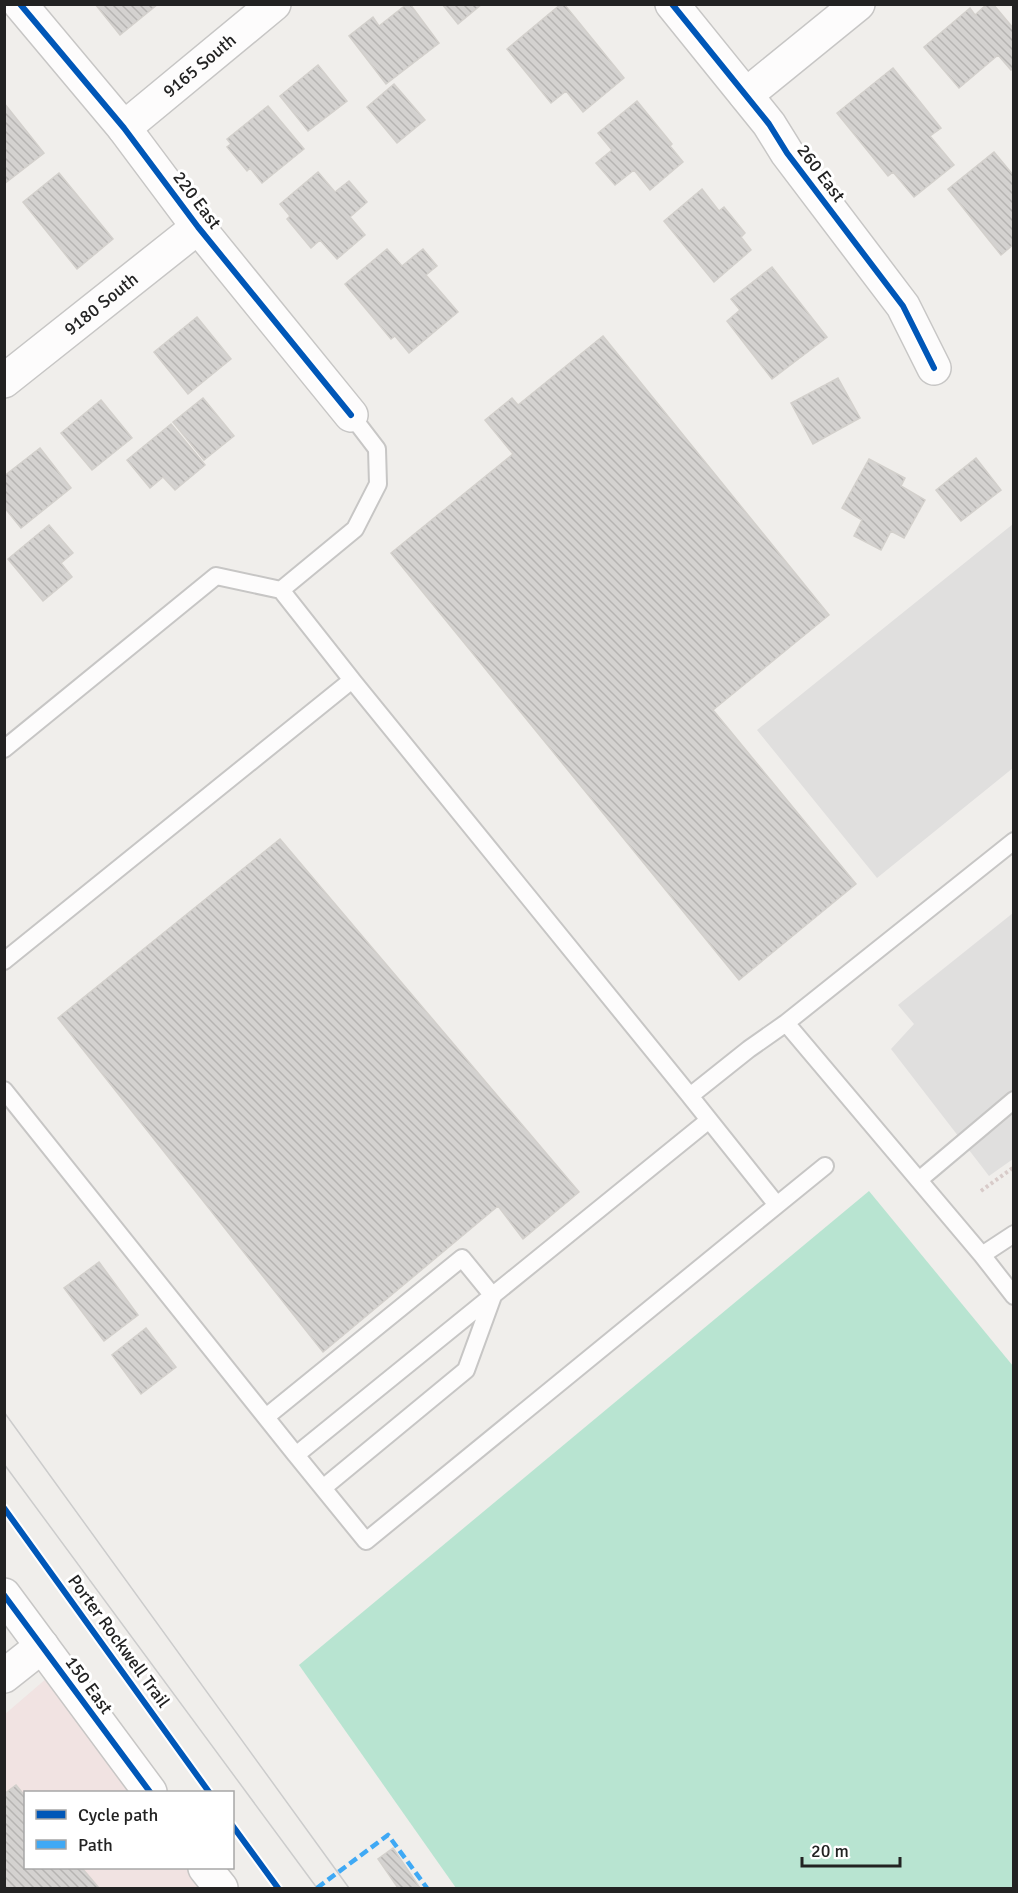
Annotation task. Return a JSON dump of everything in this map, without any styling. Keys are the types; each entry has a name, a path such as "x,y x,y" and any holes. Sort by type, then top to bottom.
{"street":[{"name":"220 East","path":"20,4 123,128 198,227 351,415"},
{"name":"9165 South","path":"123,128 274,4"},
{"name":"260 East","path":"672,4 769,124 787,153 903,306 934,368"},
{"path":"746,95 858,4"},
{"name":"9180 South","path":"4,381 198,227"},
{"name":"150 East","path":"4,1595 149,1791"},
{"path":"4,1676 42,1646"},
{"path":"206,1869 220,1888"}],"lane":[{"path":"281,590 355,529 378,484 377,450 351,415"},
{"path":"4,749 216,576 281,590 777,1204"},
{"path":"4,961 352,680"},
{"path":"690,1096 748,1049 786,1023 1014,841"},
{"path":"786,1023 1014,1296"},
{"path":"4,1090 366,1541 825,1166"},
{"path":"919,1180 1014,1100"},
{"path":"296,1455 709,1120"},
{"path":"982,1255 1014,1234"},
{"path":"266,1417 462,1258 493,1296"},
{"path":"323,1488 466,1370 493,1296"}],"path":[{"path":"981,1191 1014,1167"}],"shaded area":[{"path":"1013,524 1013,768 877,878 757,730"},
{"path":"1013,913 1013,1159 989,1176 891,1049 914,1024 898,1005"},
{"path":"54,1672 136,1791 24,1791 24,1869 189,1869 202,1888 5,1888 4,1715"}],"green space":[{"path":"869,1191 1013,1366 1013,1888 456,1888 299,1665"}],"building":[{"path":"95,4 158,4 120,35"},
{"path":"410,4 439,43 386,84 349,36 373,17 379,26"},
{"path":"442,4 482,4 458,24"},
{"path":"561,4 564,4 624,78 583,112 566,91 551,103 507,49"},
{"path":"987,4 993,4 1014,29 1014,68 1011,70 998,55 959,88 924,47 970,8 975,15"},
{"path":"318,65 347,101 308,131 280,96"},
{"path":"893,68 941,128 930,136 954,165 914,197 893,172 888,176 837,113"},
{"path":"394,84 425,120 397,143 367,107"},
{"path":"637,101 672,144 670,146 683,162 650,190 634,170 615,185 596,163 612,150 598,133"},
{"path":"4,103 44,153 4,184"},
{"path":"268,106 304,149 262,183 250,168 247,171 227,147 231,144 227,139"},
{"path":"994,152 1014,176 1014,244 1001,255 948,189"},
{"path":"318,172 335,192 349,181 367,202 350,217 365,235 337,259 320,240 311,248 287,219 290,216 280,204"},
{"path":"59,173 113,239 77,269 23,202"},
{"path":"702,189 719,211 724,207 745,233 741,237 751,250 714,282 664,221"},
{"path":"387,249 402,266 423,249 437,266 426,275 458,312 409,353 395,336 391,339 345,284"},
{"path":"772,267 827,337 772,379 727,321 740,310 731,299"},
{"path":"197,317 231,359 188,394 154,352"},
{"path":"603,336 829,615 713,710 856,884 739,980 391,553 513,454 485,420 512,398 518,405"},
{"path":"838,378 860,418 813,444 791,403"},
{"path":"203,398 234,436 204,460 173,422"},
{"path":"101,400 132,438 92,470 61,433"},
{"path":"171,424 205,465 175,490 163,477 150,488 127,460"},
{"path":"40,448 71,488 21,528 4,507 4,476"},
{"path":"976,458 1001,490 961,521 936,490"},
{"path":"869,459 905,478 901,486 925,500 904,538 891,531 881,550 854,536 862,520 842,508"},
{"path":"49,525 73,553 61,563 72,577 43,601 8,559"},
{"path":"280,839 579,1192 523,1239 498,1206 323,1352 58,1018"},
{"path":"99,1262 138,1315 104,1341 64,1288"},
{"path":"146,1328 176,1367 141,1394 112,1355"},
{"path":"16,1785 24,1795 24,1869 83,1869 99,1888 4,1888 4,1794"},
{"path":"393,1848 420,1888 398,1888 378,1859"}],"tram line":[{"path":"4,1412 349,1888"},
{"path":"4,1464 317,1888"}],"marked path":[{"path":"317,1888 388,1835 427,1888"}],"cycle path":[{"path":"20,4 124,128 198,227 351,415"},
{"path":"672,4 769,124 787,153 903,306 934,368"},
{"name":"Porter Rockwell Trail","path":"4,1508 208,1791"},
{"path":"4,1595 149,1791"},
{"path":"234,1828 278,1888"}]}
